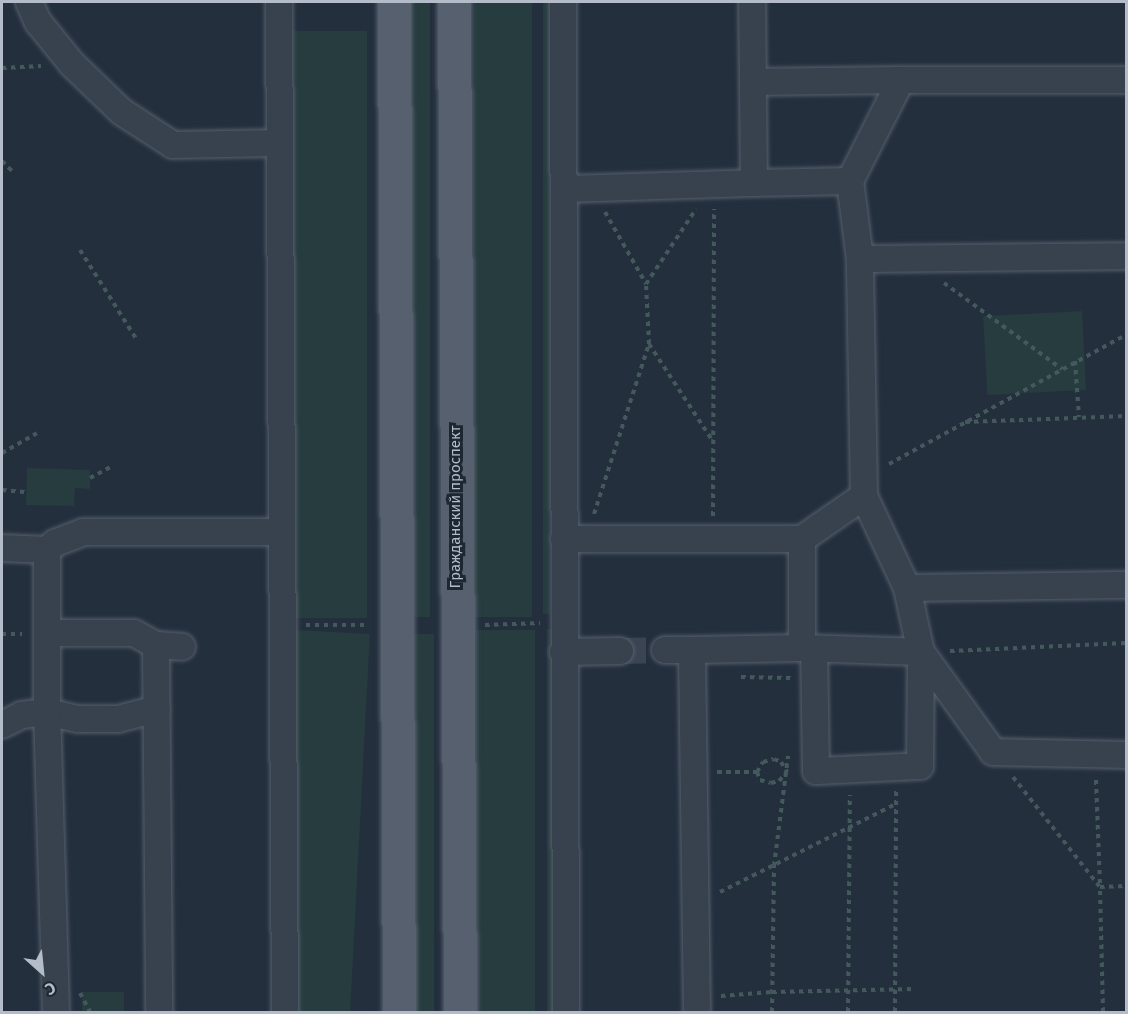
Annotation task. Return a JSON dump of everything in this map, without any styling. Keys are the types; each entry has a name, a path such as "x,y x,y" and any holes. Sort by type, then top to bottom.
{"main road":[{"path":"394,2 399,1012"},
{"name":"Гражданский проспект","path":"454,2 460,1012"}],"street":[{"path":"30,2 38,22 72,64 122,112 172,145 279,143"},
{"path":"279,2 285,1012"},
{"path":"563,2 566,1012"},
{"path":"752,2 754,183"},
{"path":"802,539 808,648 814,678 816,771 920,766 921,652 906,588 864,487 860,259 849,181 901,80"},
{"path":"753,82 1126,80"},
{"path":"564,189 849,181"},
{"path":"860,259 1126,256"},
{"path":"564,539 802,539 864,487"},
{"path":"2,548 47,550 55,543 83,532 282,532"},
{"path":"47,550 47,712 56,1012"},
{"path":"906,588 1126,585"},
{"path":"46,633 134,633 156,645 182,647"},
{"path":"156,645 159,1012"},
{"path":"665,650 808,648 921,652"},
{"path":"692,650 698,1005"},
{"path":"564,652 620,651"},
{"path":"921,652 993,752 1126,755"},
{"path":"2,725 21,715 47,712 78,719 118,719 157,709"}],"path":[{"path":"2,68 72,64"},
{"path":"2,162 12,171"},
{"path":"646,284 714,184"},
{"path":"713,538 714,184"},
{"path":"591,187 646,284 649,344 592,519"},
{"path":"80,250 137,340"},
{"path":"912,260 1062,369"},
{"path":"864,487 965,422 1126,335"},
{"path":"649,344 714,444"},
{"path":"1075,361 1079,418"},
{"path":"965,422 1126,416"},
{"path":"2,453 37,433"},
{"path":"90,478 113,466"},
{"path":"2,490 27,492"},
{"path":"481,625 547,622"},
{"path":"296,625 369,625"},
{"path":"921,652 1126,643"},
{"path":"739,677 814,678"},
{"path":"772,1012 774,866 789,748"},
{"path":"993,752 1100,887"},
{"path":"1095,755 1103,1012"},
{"path":"757,772 764,762 774,759 781,762 787,772"},
{"path":"895,1012 897,768"},
{"path":"848,1012 850,770"},
{"path":"757,772 760,780 771,783 779,781 787,772 816,771"},
{"path":"695,773 757,772"},
{"path":"697,904 896,804"},
{"path":"1100,887 1126,886"},
{"path":"698,1005 772,992 915,989"}],"green space":[{"path":"410,2 430,2 430,617 410,617"},
{"path":"474,2 532,2 532,617 474,617"},
{"path":"543,2 550,2 550,614 543,614"},
{"path":"293,31 367,31 367,618 293,618"},
{"path":"1082,311 1086,390 987,395 983,316"},
{"path":"27,468 90,470 90,489 75,488 74,506 26,505"},
{"path":"547,629 553,629 553,1012 547,1012"},
{"path":"295,630 370,634 350,1012 275,1011"},
{"path":"476,630 535,630 535,1012 476,1012"},
{"path":"414,634 434,634 434,1012 414,1012"},
{"path":"82,992 124,992 124,1012 82,1012"}],"tunnel":[{"path":"620,651 665,650"}]}
